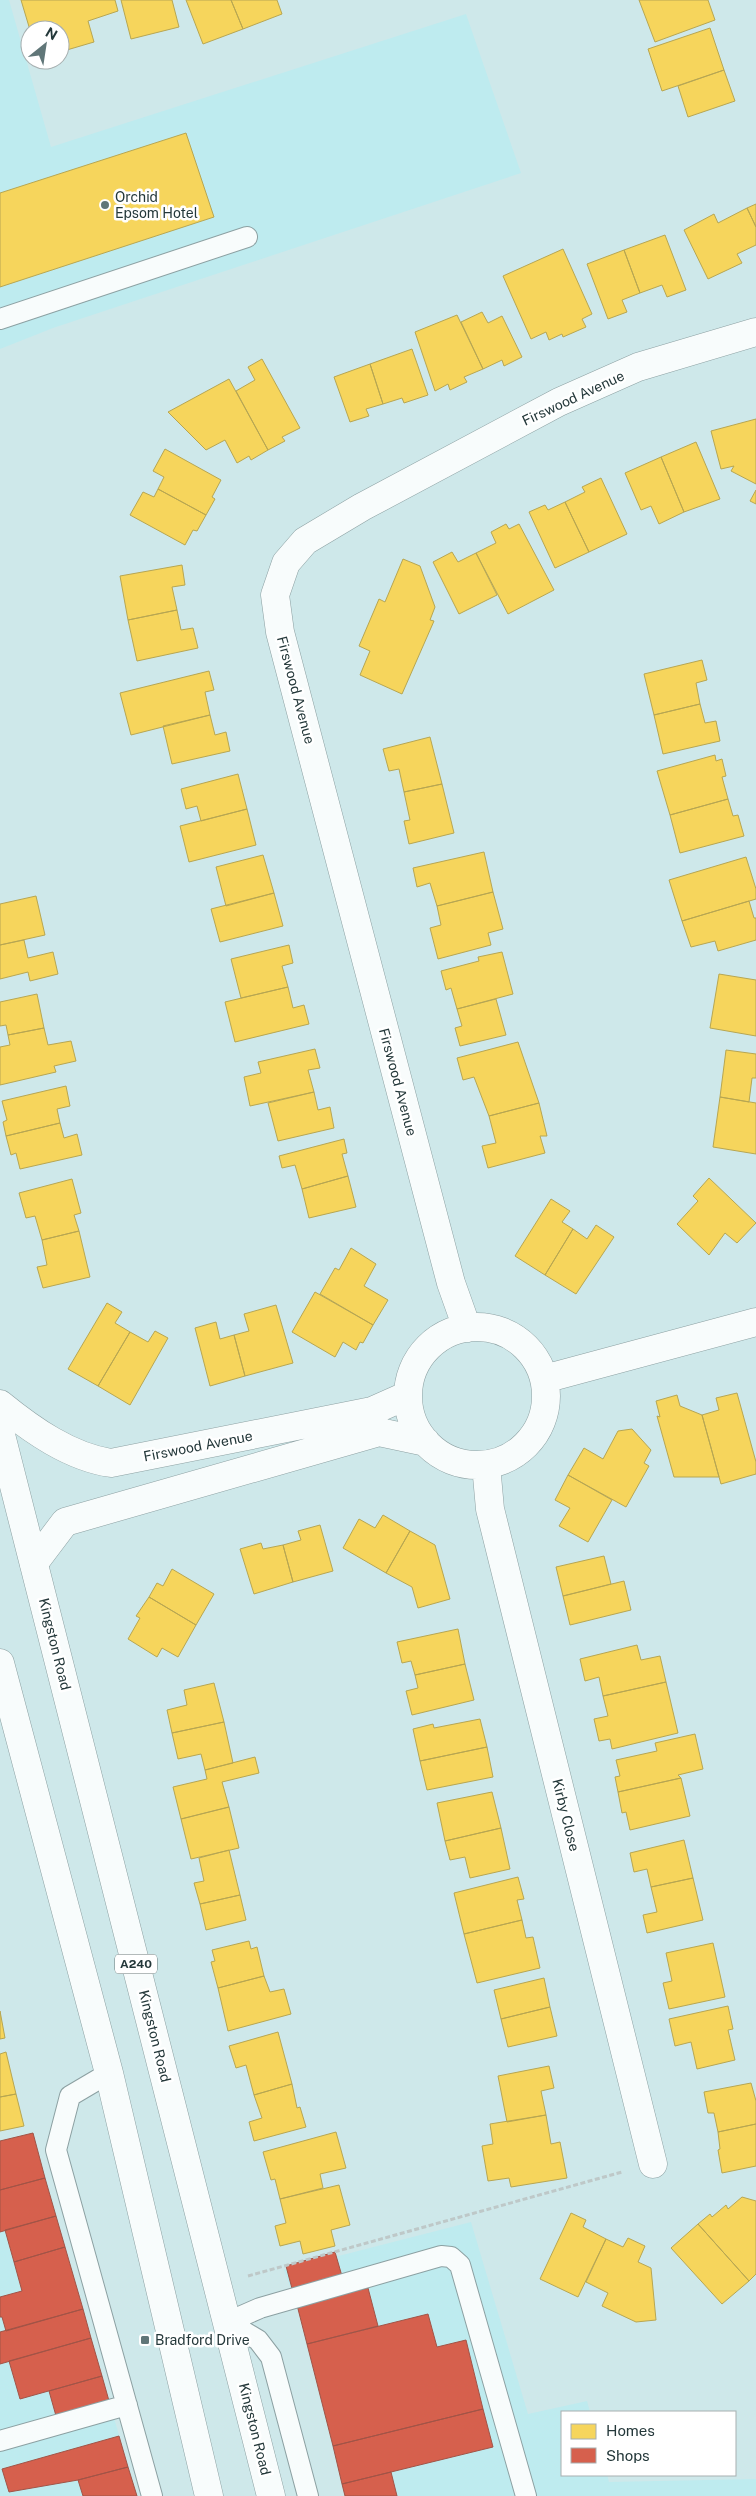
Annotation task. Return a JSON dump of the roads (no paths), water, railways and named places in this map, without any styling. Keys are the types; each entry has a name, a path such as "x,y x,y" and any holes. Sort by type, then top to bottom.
{"main road":[{"name":"Firswood Avenue","path":"467,1328 451,1283 280,632 274,595 286,563 305,541 371,502 559,402 638,367 756,332"},
{"path":"544,1378 756,1322"},
{"path":"467,1328 487,1328 506,1333 523,1344 536,1360 544,1378 547,1402 541,1425 528,1444 509,1458 486,1465 464,1464 443,1456 426,1442 416,1428 410,1412 408,1395 411,1376 419,1358 432,1343 448,1333 467,1328"},
{"name":"Firswood Avenue","path":"0,1404 38,1432 90,1460 111,1463 372,1411 408,1395"},
{"name":"Kingston Road","path":"0,1431 272,2496"},
{"path":"34,1563 65,1522 379,1432 426,1442"},
{"name":"Kirby Close","path":"486,1465 490,1509 653,2164"},
{"path":"0,1663 109,2073 210,2496"}],"lane":[{"path":"0,319 247,237"},
{"path":"109,2073 70,2096 56,2150 152,2496"},
{"path":"228,2322 260,2308 441,2256 450,2257 460,2265 526,2496"},
{"path":"228,2322 258,2340 271,2357 308,2496"},
{"path":"0,2441 127,2405"}],"place":[{"name":"Orchid Epsom Hotel","path":"105,205"},
{"name":"Bradford Drive","path":"145,2340"}]}
